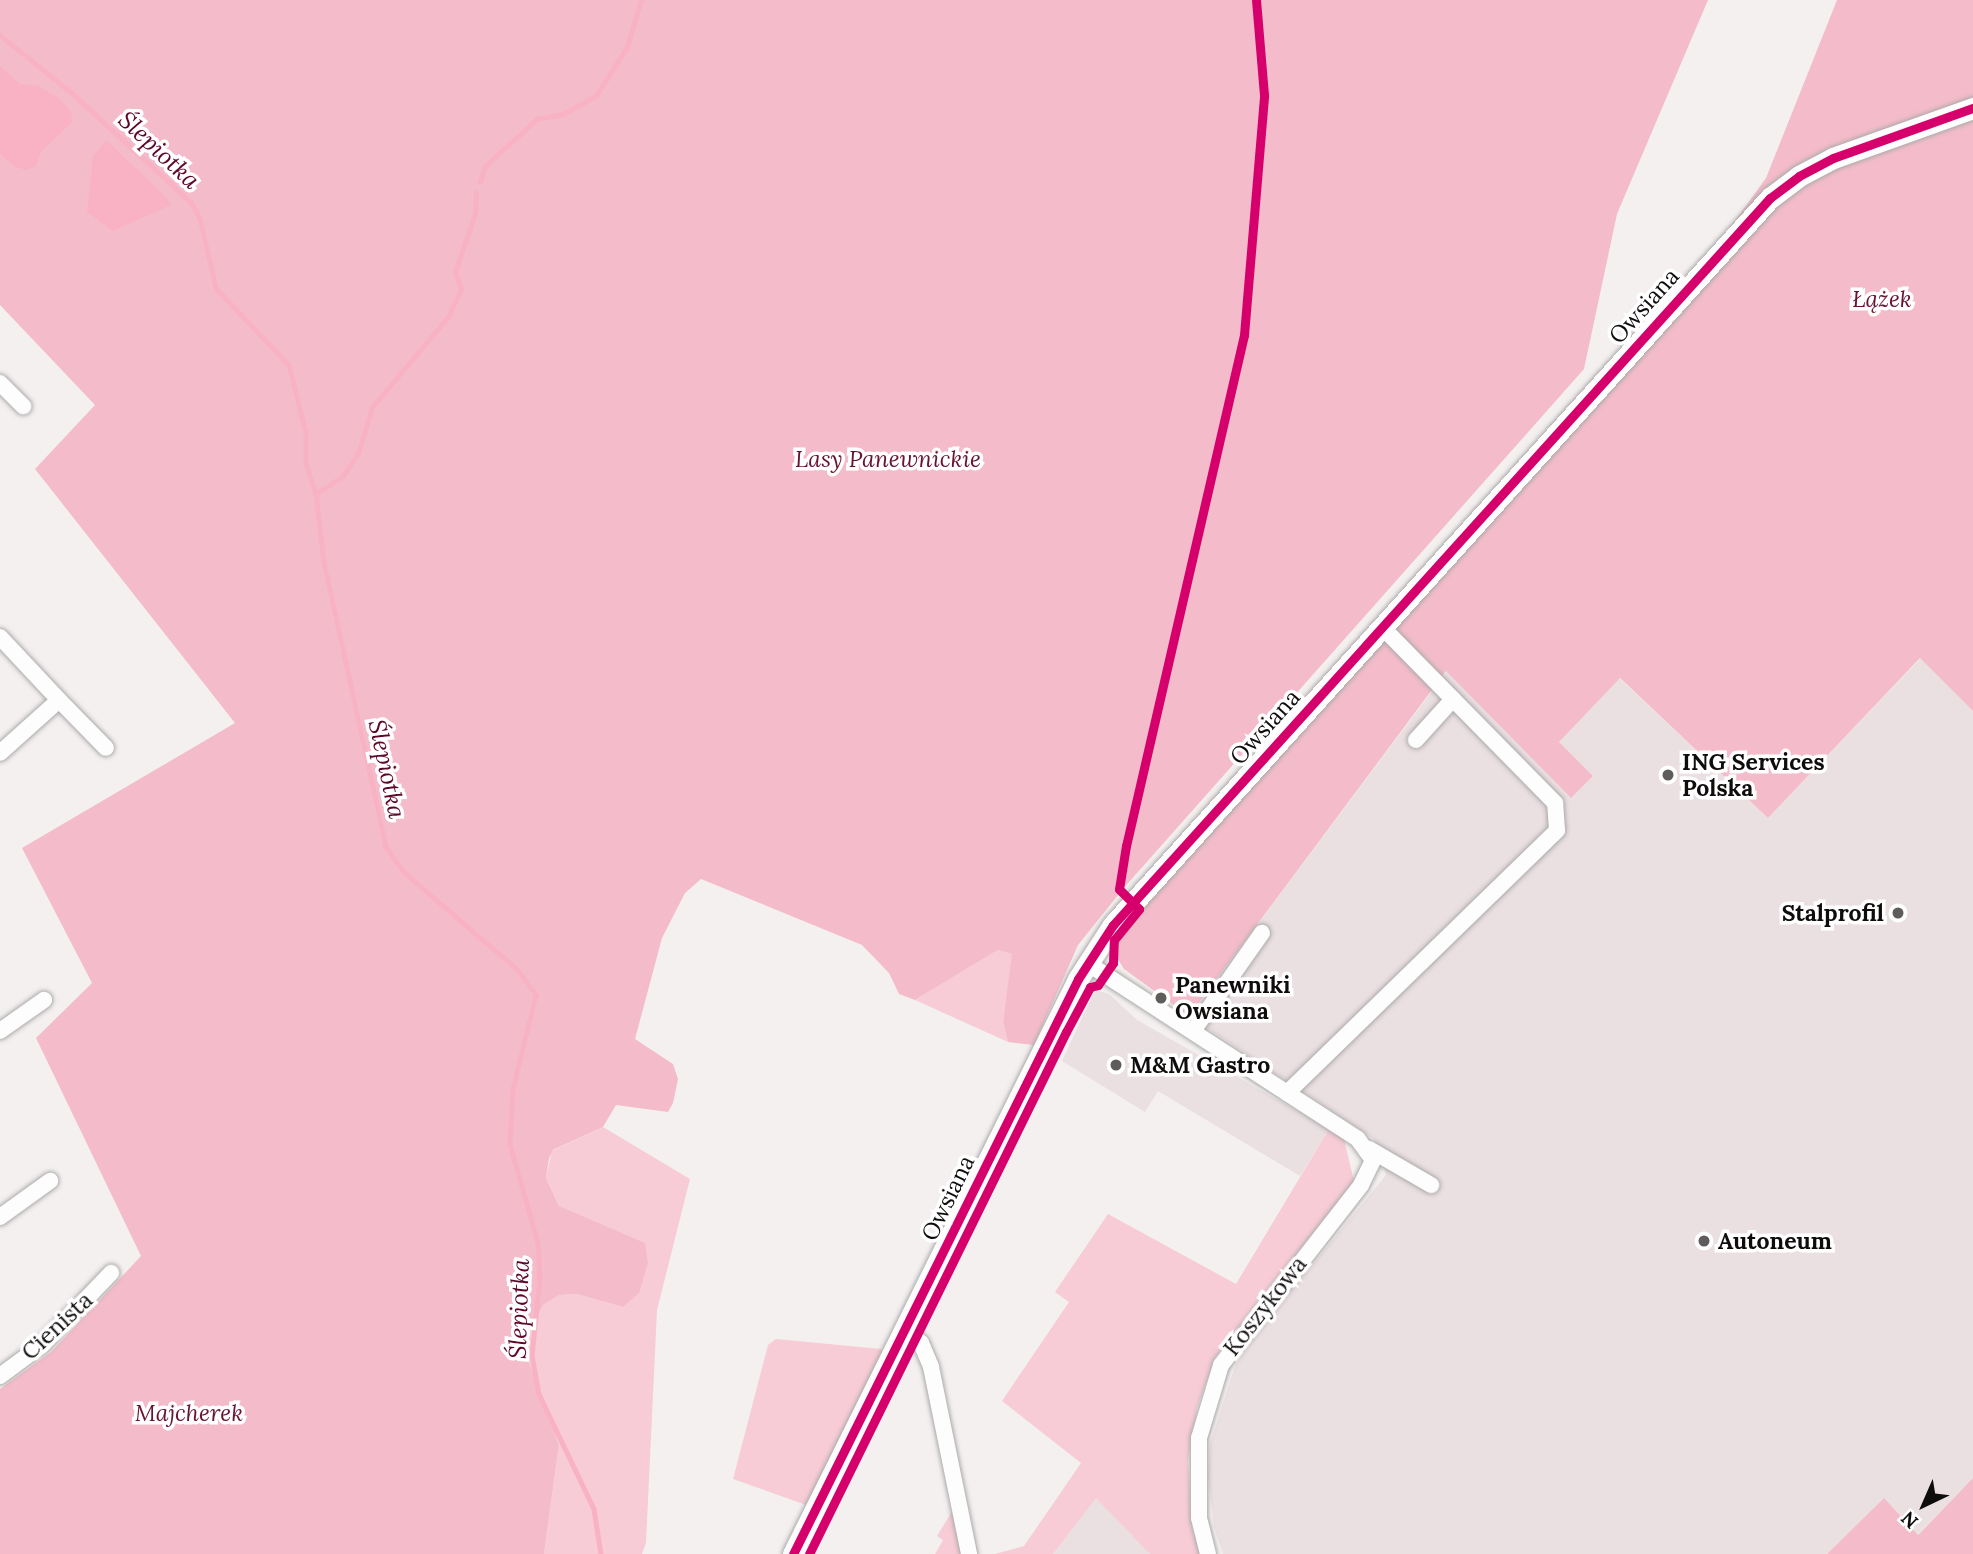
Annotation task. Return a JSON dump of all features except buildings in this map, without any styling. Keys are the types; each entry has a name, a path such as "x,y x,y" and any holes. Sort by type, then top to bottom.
{"street":[{"name":"Owsiana","path":"793,1554 1087,963 1126,910 1776,193 1833,158 1973,108"},
{"path":"0,383 23,406"},
{"path":"1287,1093 1557,830 1555,803 1381,626"},
{"path":"0,637 106,748"},
{"path":"1416,740 1453,699"},
{"path":"0,753 59,700"},
{"path":"1193,1031 1262,933"},
{"path":"1087,963 1287,1093 1371,1155 1431,1185"},
{"path":"0,1031 44,1000"},
{"name":"Koszykowa","path":"1209,1554 1199,1518 1199,1438 1221,1365 1361,1185 1371,1155"},
{"path":"0,1217 50,1181"},
{"name":"Cienista","path":"0,1376 42,1345 111,1273"},
{"path":"904,1329 921,1343 931,1367 969,1554"}],"shaded area":[{"path":"0,66 20,84 39,86 59,98 71,112 72,122 41,152 36,166 27,170 15,167 0,154"},
{"path":"106,140 168,199 171,205 113,231 87,212 93,156"},
{"path":"1921,658 1973,711 1973,1478 1917,1535 1884,1498 1827,1554 1223,1554 1214,1527 1208,1477 1210,1444 1234,1369 1246,1346 1386,1175 1374,1139 1189,1016 1447,671 1571,798 1559,742 1619,678 1768,818"},
{"path":"998,950 1013,954 1003,1022 1008,1042 915,1000"},
{"path":"1095,990 1109,994 1137,1020 1329,1129 1300,1176 1158,1091 1145,1112 1062,1061"},
{"path":"603,1127 690,1179 657,1310 646,1543 642,1554 544,1554 559,1445 523,1347 543,1305 559,1295 576,1294 623,1307 579,1217 559,1206 546,1178 552,1151"},
{"path":"1329,1129 1343,1135 1354,1181 1215,1357 1197,1408 1188,1461 1192,1528 1201,1554 1150,1554 1096,1498 1053,1554 995,1554 1024,1546 1081,1463 1002,1401 1069,1302 1055,1292 1108,1214 1236,1284"},
{"path":"776,1339 881,1349 883,1354 809,1506 733,1479 768,1345"},
{"path":"1096,1497 1150,1554 1053,1554"},
{"path":"956,1505 973,1554 935,1554 943,1540 937,1536"}],"green space":[{"name":"Lasy Panewnickie","path":"0,0 1708,0 1617,214 1584,369 1122,890 1078,945 1034,1045 1008,1042 1003,1022 1012,954 998,950 915,1000 899,994 889,973 862,945 701,879 685,893 662,938 635,1039 673,1064 678,1079 673,1103 668,1112 616,1105 603,1127 553,1150 549,1159 546,1178 559,1206 645,1243 648,1263 639,1293 623,1307 576,1294 559,1295 543,1305 523,1346 559,1445 544,1554 0,1554 0,1389 51,1352 141,1256 36,1038 92,983 22,848 235,723 35,469 95,405 0,305"},
{"name":"Łążek","path":"1837,0 1973,0 1973,711 1920,658 1768,818 1620,678 1559,742 1593,776 1571,798 1446,671 1189,1016 1124,969 1117,958 1115,941 1472,533 1639,354 1766,178"},
{"path":"1973,1478 1973,1554 1827,1554 1884,1498 1918,1535"}],"waterway":[{"path":"480,182 485,166 537,119 563,114 596,96 627,47 641,0"},
{"name":"Ślepiotka","path":"0,35 72,93 191,202 200,218 216,288 289,365 306,433 306,463 316,494 324,562 386,847 404,872 518,970 536,995 513,1089 510,1144 538,1243 540,1278 532,1355 539,1394 594,1509 601,1554"},
{"path":"316,494 343,476 358,454 372,407 448,317 461,289 455,272 475,214 476,193"}],"cycle path":[{"path":"809,1554 1066,1032 1090,987 1098,985 1113,963 1114,940 1139,909 1119,889 1126,846 1244,335 1264,95 1256,0"},
{"path":"793,1554 1078,979 1113,925 1770,198 1799,176 1833,158 1973,108"}],"place":[{"name":"ING Services Polska","path":"1668,775"},
{"name":"Stalprofil","path":"1898,913"},
{"name":"Panewniki Owsiana","path":"1161,998"},
{"name":"M&M Gastro","path":"1116,1065"},
{"name":"Autoneum","path":"1704,1241"}],"park label":[{"name":"Majcherek","path":"189,1413"}]}
